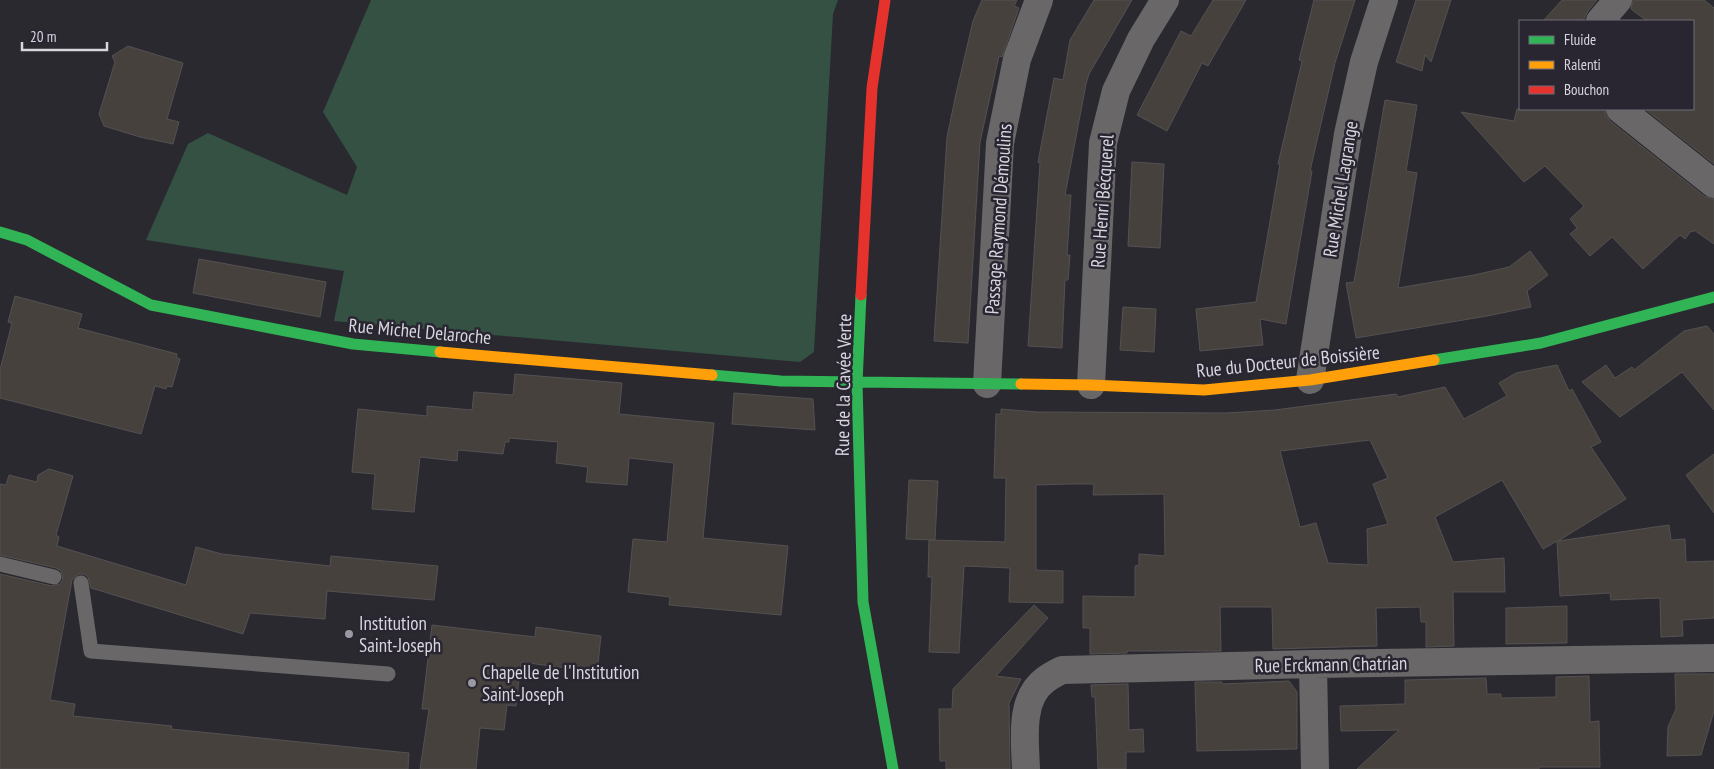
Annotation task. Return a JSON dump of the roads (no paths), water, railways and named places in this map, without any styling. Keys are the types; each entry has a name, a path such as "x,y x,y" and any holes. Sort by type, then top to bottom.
{"street":[{"name":"Rue de la Cavée Verte","path":"884,0 872,88 857,382 863,602 894,769"},
{"name":"Passage Raymond Démoulins","path":"987,384 1000,144 1017,59 1039,0"},
{"name":"Rue Henri Bécquerel","path":"1091,386 1103,144 1116,91 1141,40 1165,0"},
{"name":"Rue Michel Lagrange","path":"1310,380 1348,134 1364,62 1384,0"},
{"path":"1601,20 1618,0"},
{"path":"1621,110 1714,184"},
{"name":"Rue Michel Delaroche","path":"0,232 26,240 150,305 353,344 781,381 857,382"},
{"name":"Rue du Docteur de Boissière","path":"857,382 1204,390 1310,380 1541,343 1714,296"},
{"name":"Rue Erckmann Chatrian","path":"1026,769 1024,721 1030,700 1043,681 1062,670 1714,658"},
{"path":"1313,664 1314,769"}],"lane":[{"path":"0,564 54,577"},
{"path":"80,583 91,651 388,674"}],"place":[{"name":"Institution Saint-Joseph","path":"349,634"},
{"name":"Chapelle de l'Institution Saint-Joseph","path":"472,683"}]}
